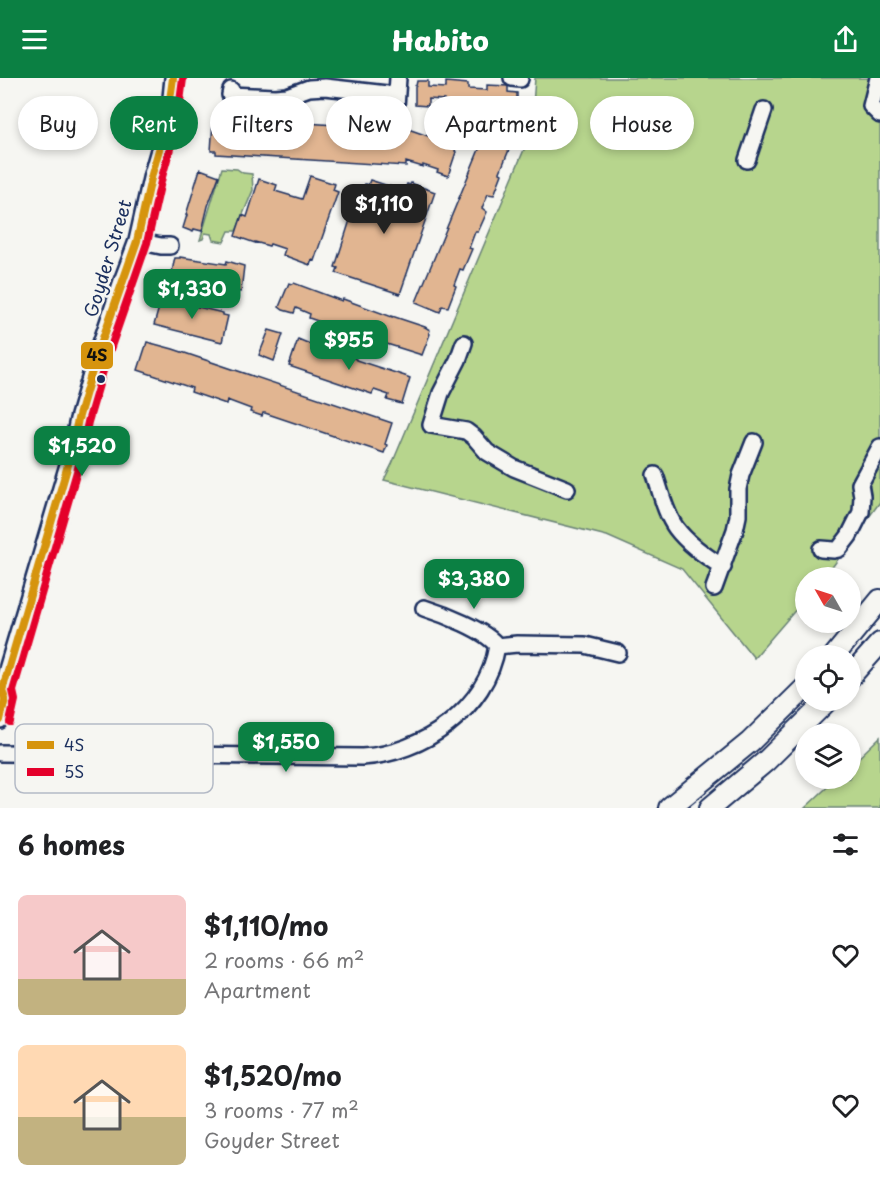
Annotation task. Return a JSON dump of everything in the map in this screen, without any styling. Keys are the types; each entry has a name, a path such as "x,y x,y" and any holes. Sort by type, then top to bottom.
{"main road":[{"path":"843,645 880,600"},
{"path":"861,665 880,643"},
{"path":"669,808 750,741 795,698"},
{"path":"710,808 766,761 817,711"}],"street":[{"name":"Goyder Street","path":"0,720 5,699 1,692 70,458 80,409 137,241 152,174 167,122 173,78"},
{"path":"231,90 230,95 275,97 287,96 309,88 325,87 396,101 398,78"},
{"path":"512,78 520,79"},
{"path":"878,78 871,106 880,115"},
{"path":"747,160 764,110"},
{"path":"137,241 170,246"},
{"path":"464,344 441,393 431,425 466,431 487,452 514,468 567,489"},
{"path":"714,588 735,530 741,475 754,442"},
{"path":"821,549 839,549 849,536 861,512 860,484 880,447"},
{"path":"656,475 675,526 707,558 723,567"},
{"path":"424,608 454,618 490,638 497,646"},
{"path":"497,646 585,645 618,653"},
{"path":"213,756 362,758 388,754 414,745 428,739 462,712 483,682 494,661 497,646"},
{"path":"0,753 15,753"}],"green space":[{"path":"535,78 880,78 880,502 832,567 795,567 795,611 754,658 682,569 607,536 384,480 524,150 578,150 578,96 534,96"},
{"path":"222,168 237,169 243,173 252,174 253,190 236,231 229,231 224,242 213,240 211,234 205,233 203,239 200,240"},
{"path":"880,737 880,808 805,808 825,789 861,789 861,755"}],"building":[{"path":"417,81 428,81 428,87 446,88 446,82 468,84 468,89 487,90 487,85 508,86 508,92 517,93 517,96 424,96 424,106 415,105"},
{"path":"314,124 326,124 326,150 412,150 412,130 424,135 424,150 455,150 456,152 448,176 423,165 423,167 406,162 406,166 216,154 216,151 211,151 314,150"},
{"path":"479,150 509,150 494,195 488,194 482,208 487,212 478,232 475,232 469,248 472,249 463,270 460,269 448,307 442,306 440,312 416,302"},
{"path":"200,169 219,176 202,231 194,229 193,232 183,228"},
{"path":"310,176 335,184 333,190 338,192 314,261 312,260 310,265 283,255 285,249 235,236 242,215 247,217 259,179 277,185 275,191 302,199"},
{"path":"370,180 404,191 407,184 411,183 435,192 400,294 336,273 338,268 335,267 350,220 352,215 354,216 365,184 368,185"},
{"path":"175,258 226,264 227,261 244,266 241,292 215,289 211,291 170,284"},
{"path":"289,283 425,327 430,330 430,334 422,355 358,335 360,330 345,325 343,330 309,318 310,314 296,308 294,313 283,310 279,307"},
{"path":"161,300 228,316 222,342 154,325"},
{"path":"269,330 283,334 274,361 259,355"},
{"path":"298,339 410,378 402,404 387,400 389,395 374,390 372,394 289,366"},
{"path":"147,342 392,423 384,453 265,413 262,416 250,412 251,409 227,400 226,404 191,392 192,388 138,370"}],"transit line":[{"name":"4S","path":"0,720 5,699 2,691 70,458 78,419 95,361 137,241 152,174 167,122 173,78"},
{"name":"5S","path":"10,722 15,700 13,691 80,461 88,422 105,364 147,243 177,124 183,79"}]}
